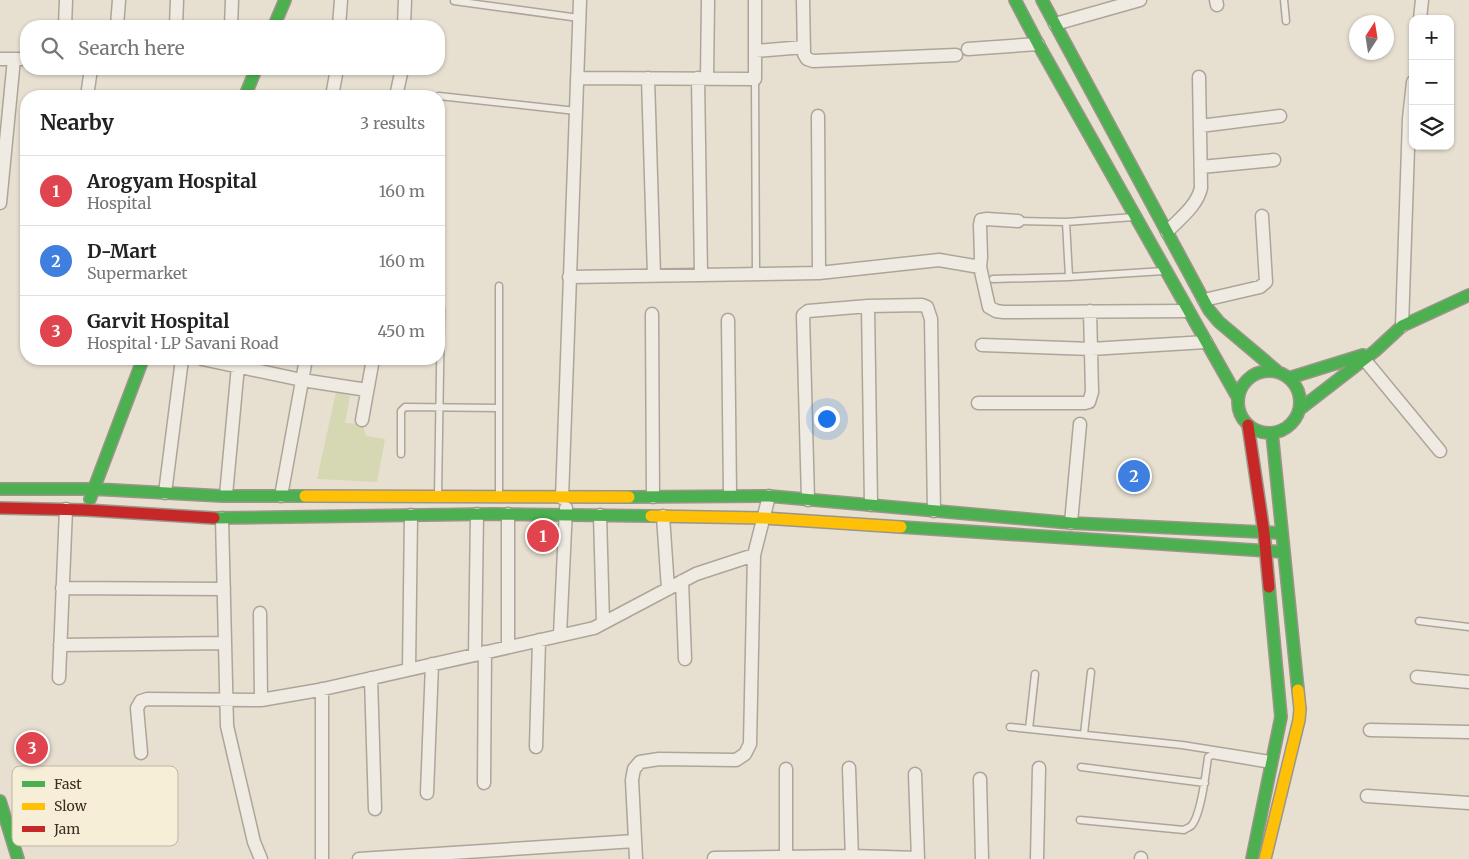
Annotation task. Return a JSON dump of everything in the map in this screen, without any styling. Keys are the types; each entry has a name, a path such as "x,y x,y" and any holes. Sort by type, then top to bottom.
{"street":[{"path":"64,20 66,0"},
{"path":"118,20 119,0"},
{"path":"176,20 177,0"},
{"path":"231,20 232,0"},
{"path":"277,20 285,0"},
{"path":"340,20 342,0"},
{"path":"404,20 405,0"},
{"path":"560,635 566,515 564,498 580,0"},
{"path":"701,275 702,78 708,0"},
{"path":"577,78 755,78 755,0"},
{"path":"803,0 804,54 807,59 820,62 956,55"},
{"path":"1015,0 1238,398"},
{"path":"1042,0 1204,300 1219,322 1277,371 1295,383 1300,392 1300,409 1294,422 1286,429 1272,433 1257,431 1248,426 1238,408 1240,388 1247,379 1256,373 1266,370 1277,371"},
{"path":"1055,24 1140,0"},
{"path":"1420,15 1422,0"},
{"path":"968,50 1038,44"},
{"path":"755,51 804,47"},
{"path":"0,59 20,59 0,203"},
{"path":"88,90 89,75"},
{"path":"247,90 254,75"},
{"path":"333,90 337,75"},
{"path":"397,90 401,75"},
{"path":"1167,232 1200,195 1199,77"},
{"path":"648,78 654,275"},
{"path":"1402,326 1411,105"},
{"path":"818,116 819,273"},
{"path":"1200,126 1280,116"},
{"path":"1201,167 1274,160"},
{"path":"1204,300 1260,287 1266,282 1262,216"},
{"path":"1018,221 986,218 981,220 980,267 989,306 996,311 1017,313 1188,311"},
{"path":"570,278 819,273 939,260 980,267"},
{"path":"1300,409 1375,351 1402,326 1469,296"},
{"path":"808,500 803,315 808,311 922,304 930,312 934,511"},
{"path":"868,306 871,505"},
{"path":"978,404 1089,402 1092,392 1090,311"},
{"path":"652,314 653,497"},
{"path":"728,320 730,495"},
{"path":"982,345 1091,349 1206,342"},
{"path":"1289,378 1375,351"},
{"path":"1364,359 1440,451"},
{"path":"86,510 141,365"},
{"path":"165,493 181,365"},
{"path":"226,496 242,365"},
{"path":"246,365 302,380 367,390"},
{"path":"281,496 305,365"},
{"path":"362,420 372,365"},
{"path":"1072,523 1080,424"},
{"path":"1248,426 1264,533 1281,717 1252,859"},
{"path":"1265,859 1299,720 1300,709 1272,433"},
{"path":"0,489 94,490 226,496 499,498 769,496 1072,523 1282,533"},
{"path":"636,859 632,780 634,769 640,762 659,759 736,760 746,754 750,744 754,555 769,496"},
{"path":"0,508 66,509 222,518 508,514 763,518 1284,552"},
{"path":"58,678 66,509"},
{"path":"477,514 484,783"},
{"path":"508,514 508,647"},
{"path":"410,669 411,515"},
{"path":"600,515 603,623"},
{"path":"663,516 668,589"},
{"path":"222,518 227,726 254,842 261,859"},
{"path":"142,753 137,708 141,702 148,698 261,700 322,689 594,628 696,574 754,555"},
{"path":"682,581 685,659"},
{"path":"62,588 224,589"},
{"path":"260,613 261,700"},
{"path":"536,747 539,640"},
{"path":"60,645 225,643"},
{"path":"427,794 432,664"},
{"path":"1417,676 1469,682"},
{"path":"372,678 375,809"},
{"path":"322,689 322,859"},
{"path":"1370,730 1469,732"},
{"path":"850,768 852,857"},
{"path":"1037,859 1039,768"},
{"path":"786,769 786,857"},
{"path":"714,858 852,857 918,859 915,774"},
{"path":"980,779 982,859"},
{"path":"1367,796 1469,802"},
{"path":"0,801 12,840"},
{"path":"359,859 550,853 635,841"},
{"path":"14,846 18,859"}],"lane":[{"path":"1284,0 1286,22"},
{"path":"454,1 579,18"},
{"path":"755,78 756,274"},
{"path":"445,97 576,111"},
{"path":"1018,221 1066,222 1136,217"},
{"path":"1066,222 1070,277"},
{"path":"993,279 1070,277 1166,271"},
{"path":"499,286 499,498"},
{"path":"438,497 440,365"},
{"path":"401,454 401,411 405,407 499,408"},
{"path":"1419,620 1469,627"},
{"path":"1084,734 1091,672"},
{"path":"1029,729 1035,674"},
{"path":"1010,727 1182,745 1272,762"},
{"path":"1080,820 1184,830 1191,826 1195,820 1205,783 1208,757 1212,755 1272,762"},
{"path":"1081,767 1205,783"}],"green space":[{"path":"336,392 350,396 345,423 362,424 366,436 385,439 377,482 317,479"}],"traffic: fast":[{"path":"277,20 285,0"},
{"path":"1015,0 1238,398"},
{"path":"1042,0 1209,310 1219,322 1277,371"},
{"path":"247,90 254,75"},
{"path":"1300,409 1375,351 1402,326 1469,295"},
{"path":"1289,378 1363,355"},
{"path":"90,499 141,365"},
{"path":"1263,371 1275,371 1291,380 1298,390 1300,402 1298,414 1291,424 1275,433 1263,433 1252,428 1243,419 1238,408 1238,396 1243,385 1252,376 1263,371"},
{"path":"1272,433 1298,690"},
{"path":"0,489 94,489 222,496 305,496"},
{"path":"629,497 769,496 1071,523 1282,533"},
{"path":"214,518 493,514 651,516"},
{"path":"901,527 1284,552"},
{"path":"1252,859 1281,717 1269,587"},
{"path":"0,801 12,840"},
{"path":"14,846 18,859"}],"traffic: slow":[{"path":"305,496 629,497"},
{"path":"651,516 763,518 901,527"},
{"path":"1265,859 1299,720 1298,690"}],"traffic: jam":[{"path":"1248,425 1264,533 1269,587"},
{"path":"0,508 86,510 214,518"}],"place":[{"name":"D-Mart","path":"1134,476"},
{"name":"Arogyam Hospital","path":"543,536"},
{"name":"Garvit Hospital","path":"32,748"}]}
